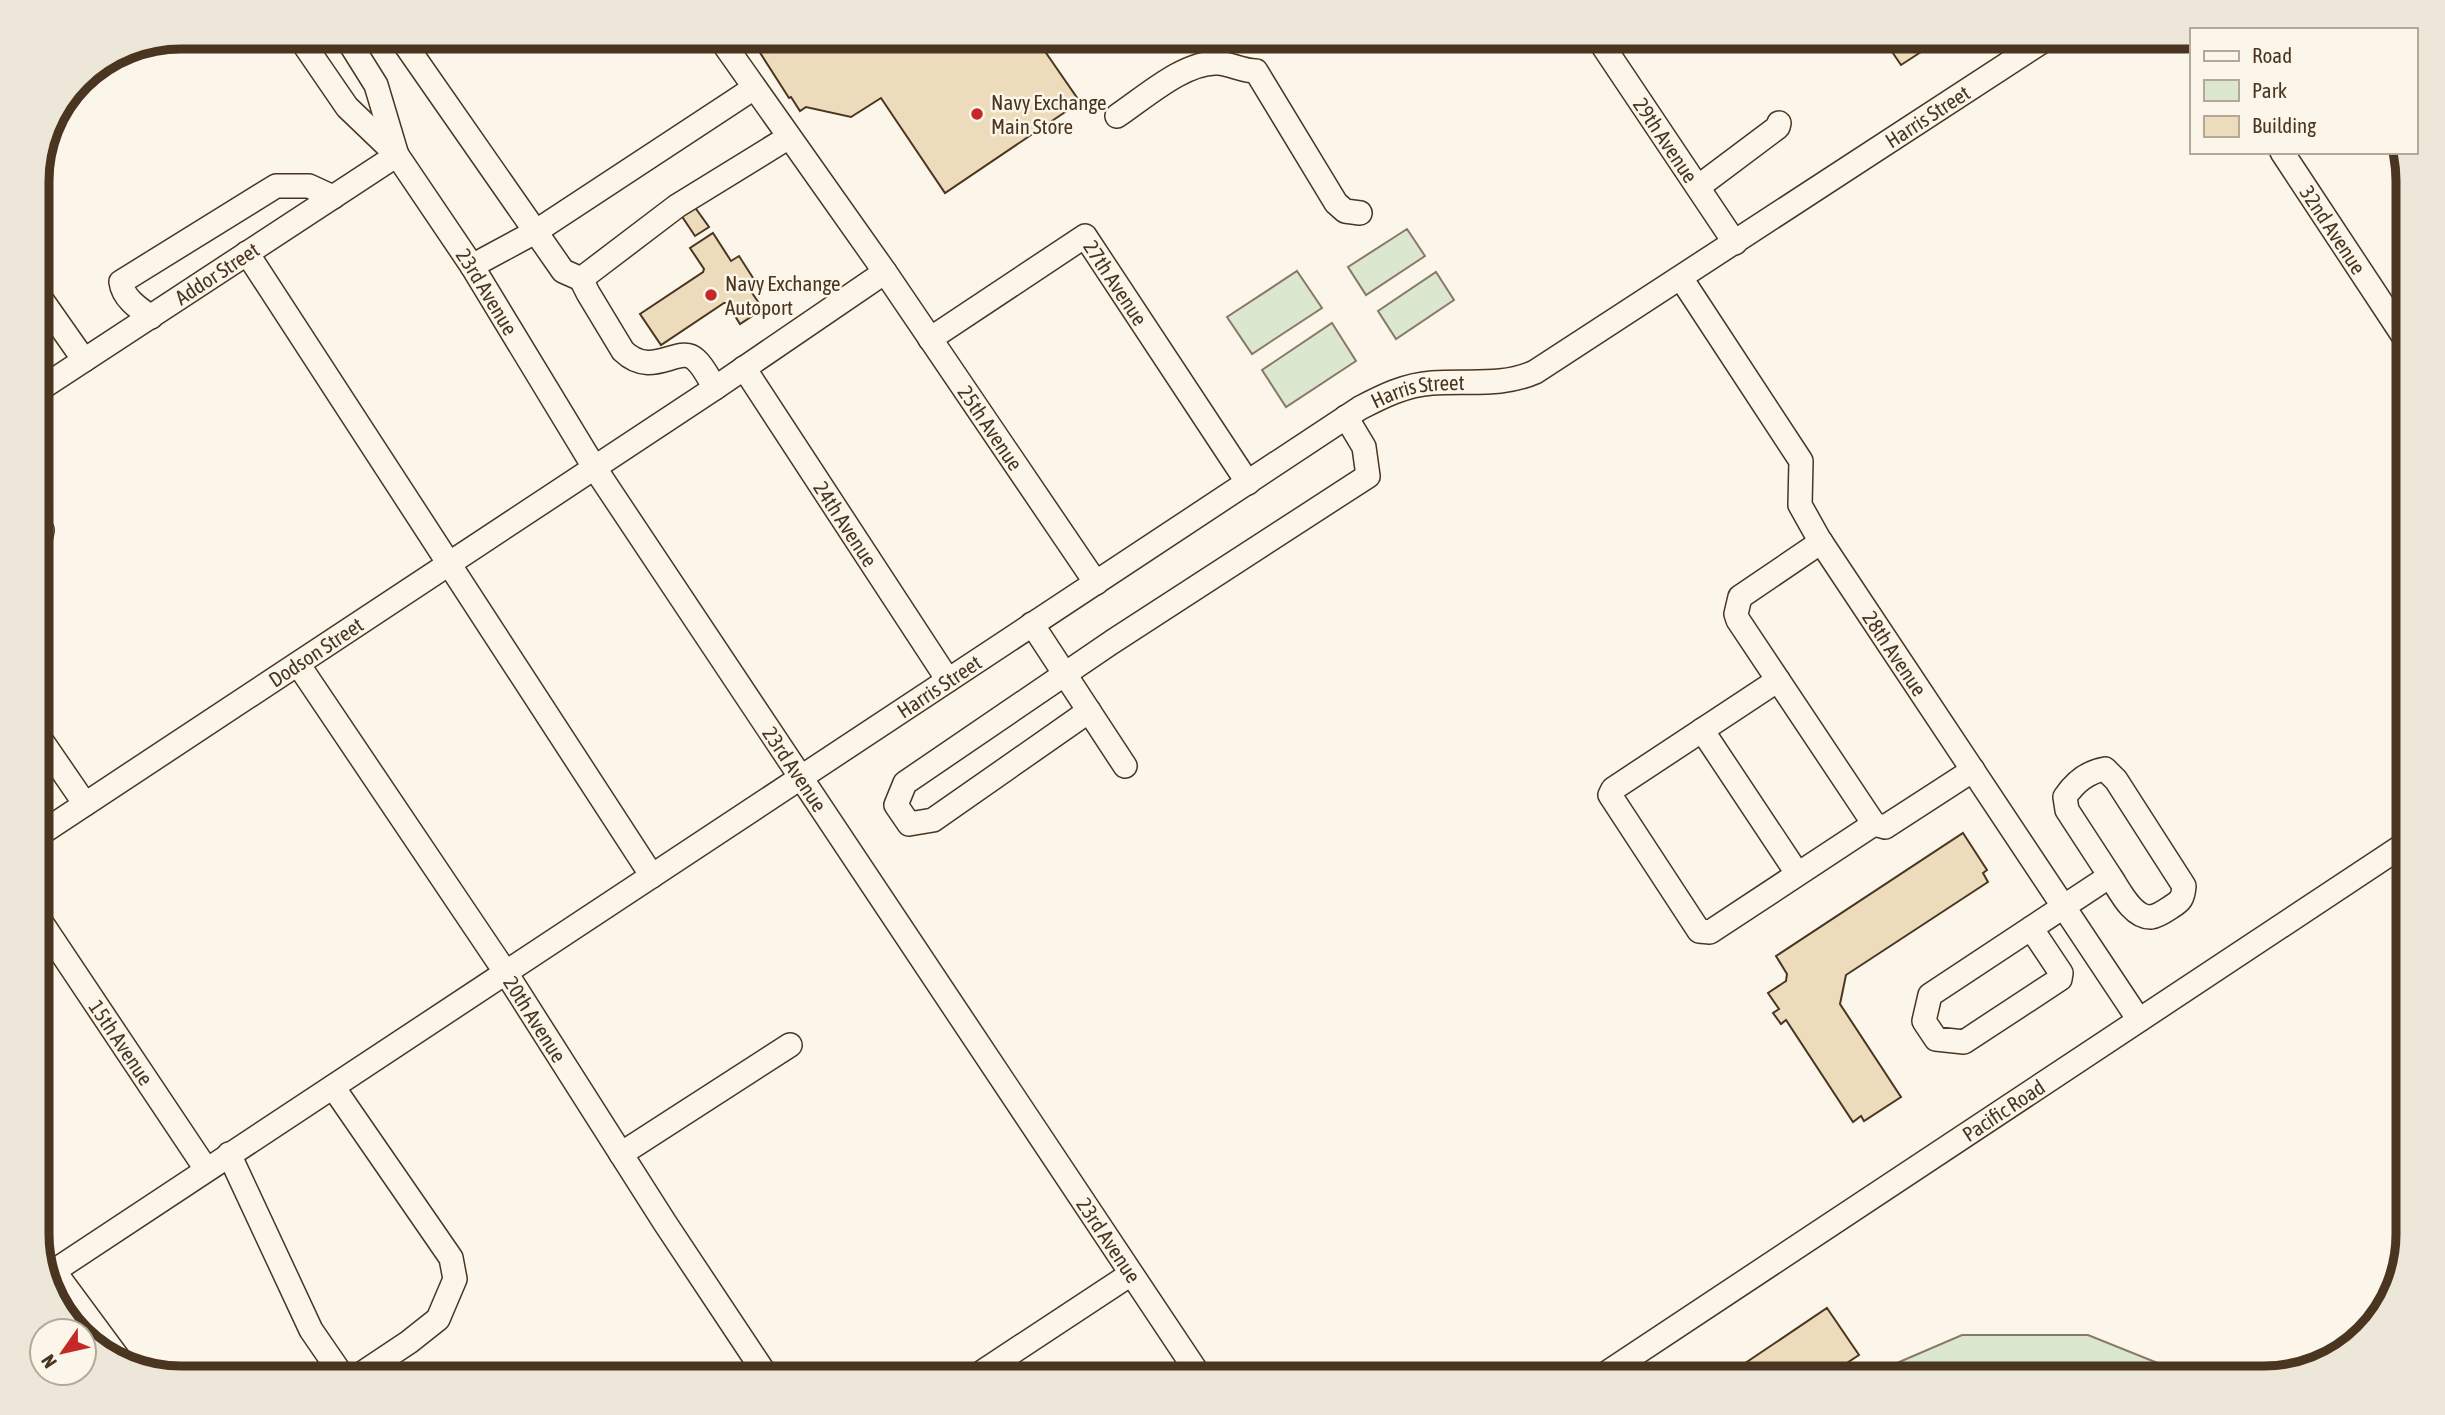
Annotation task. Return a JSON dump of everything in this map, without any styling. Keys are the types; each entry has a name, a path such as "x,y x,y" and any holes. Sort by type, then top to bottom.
{"street":[{"name":"23rd Avenue","path":"307,49 347,107 397,155 472,266 594,467 1193,1366"},
{"name":"23rd Avenue","path":"354,49 376,85 397,155"},
{"path":"408,49 563,271 581,279 616,340 630,358 642,363 685,355 695,358 715,388"},
{"name":"25th Avenue","path":"727,49 885,272 1096,583"},
{"name":"29th Avenue","path":"1612,49 1735,243"},
{"name":"Harris Street","path":"55,1271 1346,417 1386,394 1419,384 1500,383 1518,380 1535,372 2031,49"},
{"path":"1117,116 1187,69 1203,63 1220,63 1256,71 1336,203 1345,211 1360,213"},
{"path":"472,266 535,232 754,88"},
{"path":"1698,187 1778,127 1779,122"},
{"path":"581,279 677,206 789,137"},
{"name":"32nd Avenue","path":"2283,154 2396,325"},
{"name":"Addor Street","path":"49,383 397,155"},
{"path":"150,317 130,302 121,282 276,186 309,186 333,197"},
{"name":"27th Avenue","path":"930,338 1085,236 1248,483"},
{"path":"247,253 652,876"},
{"name":"Dodson Street","path":"49,828 715,388 885,272"},
{"name":"28th Avenue","path":"1681,278 1801,461 1800,505 1821,542 2140,1020"},
{"path":"49,310 84,360"},
{"name":"24th Avenue","path":"744,368 948,680"},
{"path":"1089,711 933,820 909,824 896,805 905,783 1368,476 1364,447 1346,417"},
{"path":"1821,542 1741,597 1737,603 1738,621 1874,824 1885,827 1973,770"},
{"path":"1032,624 1125,766"},
{"name":"20th Avenue","path":"298,664 506,973 760,1366"},
{"path":"1778,680 1613,789 1610,795 1612,801 1699,931 1710,932 1874,824"},
{"path":"1702,730 1797,873"},
{"path":"49,752 85,804"},
{"path":"2105,769 2116,780 2184,886 2183,897 2154,917 2143,916 2132,907 2110,876 2067,810 2065,797 2073,784 2094,771 2105,769"},
{"name":"Pacific Road","path":"1617,1366 2396,850"},
{"path":"2031,928 2061,973 2060,979 1964,1042 1936,1039 1924,1021 1930,995 2064,906 2110,876"},
{"name":"15th Avenue","path":"49,934 206,1169"},
{"path":"621,1154 790,1045"},
{"path":"333,1087 450,1258 454,1279 438,1319 410,1342 373,1366"},
{"path":"229,1154 328,1366"},
{"path":"991,1366 1131,1274"},
{"path":"58,1282 105,1342"}],"green space":[{"path":"1407,229 1425,256 1366,295 1348,267"},
{"path":"1297,271 1322,308 1252,354 1227,317"},
{"path":"1436,272 1454,300 1396,339 1378,311"},
{"path":"1332,323 1356,361 1286,407 1262,370"},
{"path":"1962,1335 2088,1335 2165,1366 1890,1366"}],"building":[{"name":"Navy Exchange Main Store","path":"758,49 1043,49 1080,102 945,193 881,98 851,117 806,107 800,111 791,97 789,98"},
{"path":"1890,49 1926,49 1901,65"},
{"path":"694,206 709,227 695,236 681,215"},
{"name":"Navy Exchange Autoport","path":"713,233 731,261 739,256 755,281 748,287 763,309 740,324 727,303 724,303 661,345 640,314 703,272 704,269 690,248"},
{"path":"1963,833 1987,870 1983,873 1988,882 1846,975 1840,1004 1901,1097 1864,1121 1861,1116 1853,1122 1786,1020 1781,1024 1773,1013 1779,1009 1768,993 1786,981 1787,974 1776,956"},
{"path":"1827,1308 1859,1355 1842,1366 1741,1366"}],"place":[{"name":"Navy Exchange Main Store","path":"977,114"},
{"name":"Navy Exchange Autoport","path":"711,295"}]}
